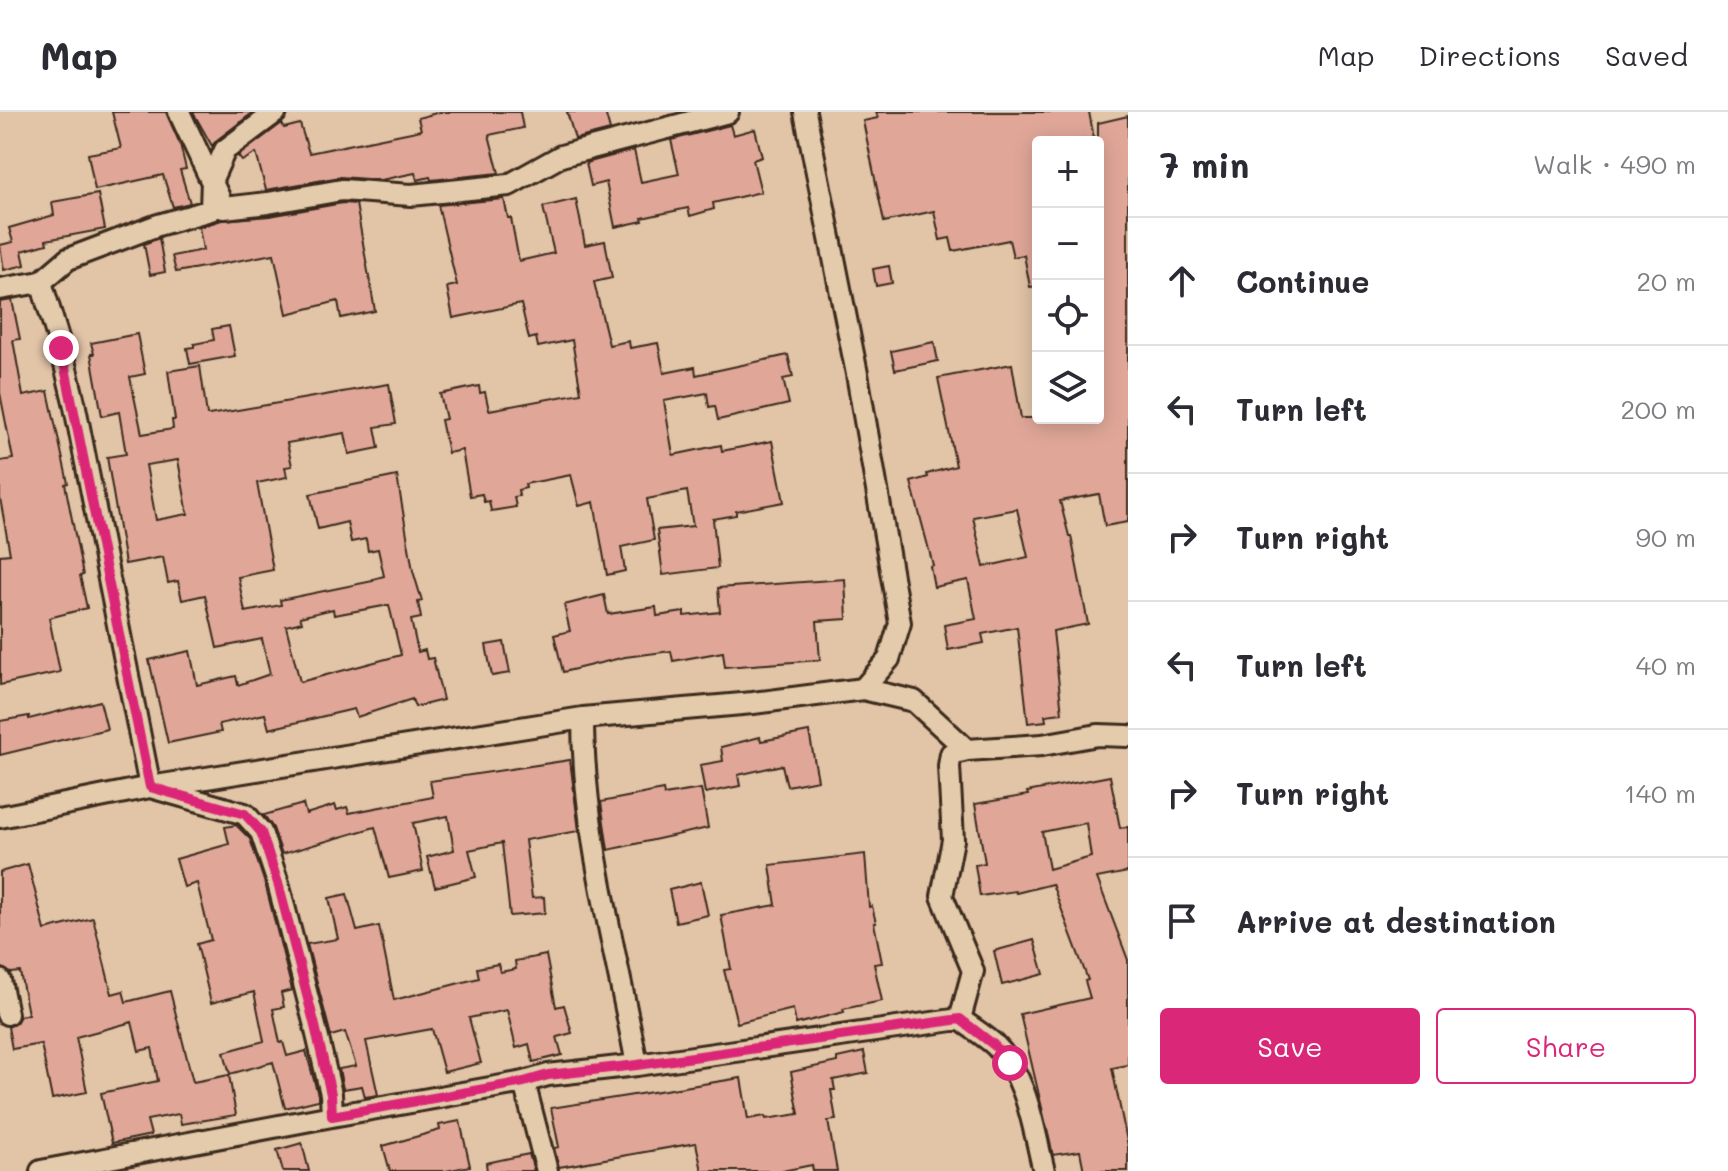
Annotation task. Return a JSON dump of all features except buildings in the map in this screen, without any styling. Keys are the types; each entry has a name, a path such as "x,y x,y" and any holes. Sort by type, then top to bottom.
{"street":[{"path":"179,112 224,208 342,190 411,195 509,185 561,156 728,112"},
{"path":"0,289 41,282 68,259 158,225 211,210 212,179 225,150 276,112"},
{"path":"805,112 854,359 900,623 889,659 863,689"},
{"path":"41,282 74,402 150,787"},
{"path":"0,817 150,787 583,718 753,703 863,689 914,701 967,750"},
{"path":"583,718 586,793 596,870 637,1065"},
{"path":"960,1019 973,971 942,896 953,840 951,754 967,750 1042,745 1098,735 1128,736"},
{"path":"150,787 245,814 261,832 278,883 315,1026 331,1094 332,1116"},
{"path":"0,980 7,1014"},
{"path":"41,1171 524,1082 548,1075 960,1019 994,1045 1010,1063 1024,1091 1044,1171"},
{"path":"524,1082 547,1171"}],"route":[{"path":"61,348 150,787 245,814 261,832 278,883 315,1026 331,1094 332,1116 524,1082 548,1075 960,1019 994,1045 1010,1063"}]}
